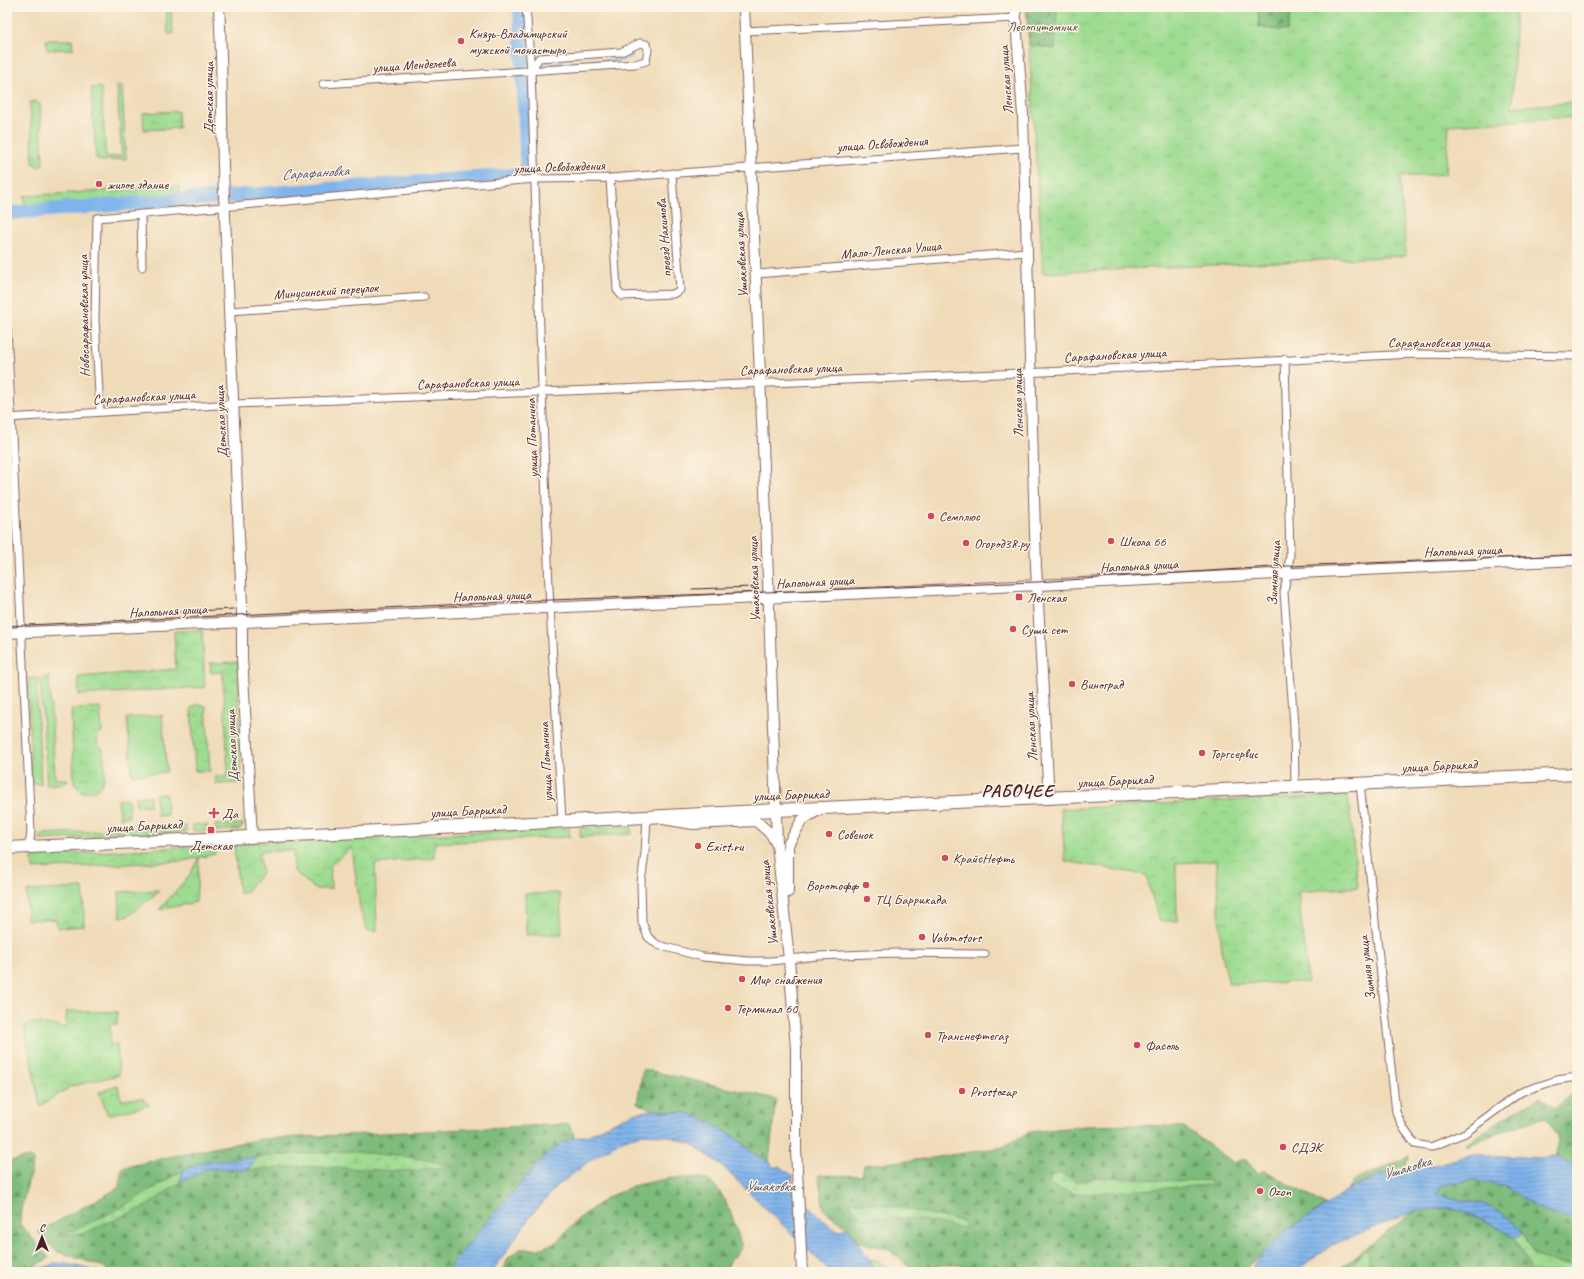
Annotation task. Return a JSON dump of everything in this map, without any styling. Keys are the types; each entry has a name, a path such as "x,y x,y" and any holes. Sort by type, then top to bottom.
{"main road":[{"name":"улица Баррикад","path":"7,848 777,810 1049,799 1577,774"}],"street":[{"name":"Детская улица","path":"219,7 223,67 222,104 224,194 252,836"},
{"name":"улица Потанина","path":"526,7 531,71 544,393 550,608 562,821"},
{"name":"Ушаковская улица","path":"744,7 757,274 777,844 796,1048 796,1149 802,1272"},
{"name":"Ленская улица","path":"1015,7 1023,115 1032,372 1037,585 1049,799"},
{"path":"745,31 1016,18"},
{"name":"улица Менделеева","path":"323,84 531,71 635,64 646,61 648,50 646,44 640,43 620,52 539,58 531,71"},
{"name":"улица Освобождения","path":"97,218 535,179 610,178 1023,148"},
{"name":"проезд Нахимова","path":"610,178 617,290 622,296 673,294 680,290 672,173"},
{"path":"141,214 142,266"},
{"name":"Новосарафановская улица","path":"97,218 95,319 100,412"},
{"name":"Мало-Ленская Улица","path":"757,274 1027,252"},
{"name":"Минусинский переулок","path":"230,311 424,297"},
{"path":"7,328 9,418 31,832 29,847"},
{"name":"Сарафановская улица","path":"9,418 234,404 760,384 1285,359 1414,354 1577,356"},
{"name":"Зимняя улица","path":"1285,359 1290,553 1284,592 1294,725 1295,787"},
{"name":"Напольная улица","path":"7,633 1577,560"},
{"name":"Зимняя улица","path":"1360,784 1396,1112 1404,1129 1415,1144 1431,1147 1464,1133 1521,1092 1557,1080 1577,1077"},
{"path":"789,960 788,845 802,820 822,808"},
{"path":"777,844 771,834 756,821 693,824 647,817 645,853 641,883 641,911 642,922 648,937 658,945 703,957 748,961 789,960 818,956 895,952 985,954"}],"green space":[{"path":"166,7 171,7 173,34 168,34"},
{"name":"Лесопитомник","path":"1026,7 1057,7 1055,49 1029,45"},
{"path":"1057,7 1258,7 1259,27 1287,31 1292,7 1516,7 1512,107 1577,102 1577,117 1449,125 1446,174 1400,177 1406,256 1043,273 1029,45 1055,49"},
{"path":"1258,7 1292,7 1287,31 1259,27"},
{"path":"46,40 72,40 73,49 47,50"},
{"path":"117,86 122,86 126,159 100,161 96,159 91,88 101,88 106,157 122,156"},
{"path":"35,101 40,104 43,163 41,166 36,166 33,163 30,102"},
{"path":"178,111 179,128 144,130 143,113"},
{"path":"179,186 179,198 25,211 24,196"},
{"path":"202,630 205,687 79,695 78,677 176,669 174,631"},
{"path":"238,662 241,783 216,784 216,776 228,775 223,672 211,673 210,663"},
{"path":"49,677 55,779 68,779 66,783 47,785 40,678"},
{"path":"28,678 36,678 41,784 33,784 31,781"},
{"path":"198,704 206,706 210,771 195,771 191,708"},
{"path":"100,707 102,732 97,737 98,745 103,749 105,772 103,782 96,791 82,792 75,785 74,780 71,710"},
{"path":"162,715 167,772 132,775 127,718"},
{"path":"155,794 166,794 167,815 157,816"},
{"path":"150,796 150,805 136,806 136,797"},
{"path":"1348,796 1358,887 1298,892 1308,982 1229,984 1222,955 1216,861 1176,863 1177,921 1159,921 1146,875 1065,861 1061,809"},
{"path":"128,799 129,817 120,818 118,800"},
{"path":"244,824 240,829 216,831 215,825"},
{"path":"192,825 207,825 207,831 193,831"},
{"path":"186,826 186,832 39,840 42,834"},
{"path":"631,826 632,834 580,837 580,828"},
{"path":"569,828 570,837 434,843 434,858 375,864 377,931 367,931 360,909 352,847 330,866 331,889 315,889 294,871 293,850 259,852 262,873 245,893 239,893 234,844"},
{"path":"214,845 215,854 183,861 33,869 32,856"},
{"path":"199,858 196,902 159,910 189,876"},
{"path":"83,888 84,926 57,928 56,919 27,920 27,891"},
{"path":"160,890 128,916 120,917 119,892"},
{"path":"560,893 562,934 526,935 525,894"},
{"path":"67,1011 117,1012 117,1024 110,1025 110,1045 117,1044 119,1075 72,1086 40,1106 24,1026 39,1023 65,1028"},
{"path":"643,1069 776,1099 769,1161 754,1154 733,1136 688,1113 654,1110 637,1103"},
{"path":"118,1086 121,1100 143,1098 150,1105 108,1115 99,1092"},
{"path":"1577,1090 1577,1163 1571,1164 1556,1156 1558,1137 1546,1117 1511,1128 1466,1146 1465,1145 1506,1116 1540,1097 1555,1108"},
{"path":"568,1124 574,1133 573,1138 564,1142 549,1153 536,1166 446,1272 111,1272 101,1266 56,1251 38,1232 120,1187 119,1183 122,1168 182,1154 261,1139"},
{"path":"1141,1125 1184,1127 1234,1163 1245,1159 1258,1174 1264,1170 1327,1206 1286,1230 1243,1272 979,1272 960,1264 939,1265 935,1272 921,1272 906,1265 888,1249 858,1242 847,1227 824,1210 818,1175 862,1176 864,1165 925,1159 1003,1147 1029,1132 1085,1126"},
{"path":"347,1151 418,1158 454,1167 398,1171 304,1166 248,1170 257,1157"},
{"path":"1410,1156 1406,1164 1347,1190 1354,1181"},
{"path":"28,1157 34,1159 21,1209 20,1224 49,1258 30,1269 7,1272 7,1162"},
{"path":"183,1170 180,1182 148,1205 82,1234 63,1235 117,1210"},
{"path":"1059,1173 1077,1182 1104,1177 1180,1181 1210,1180 1211,1185 1078,1194 1049,1186 1051,1176"},
{"path":"671,1178 705,1179 719,1190 729,1209 742,1248 730,1261 725,1272 501,1272 504,1269 508,1258 520,1249 539,1249 556,1242 577,1220 606,1198 636,1185"},
{"path":"1474,1180 1503,1186 1547,1212 1566,1217 1577,1217 1577,1265 1557,1264 1534,1255 1523,1234 1509,1218 1437,1195 1440,1186"},
{"path":"852,1201 897,1207 961,1221 967,1227 951,1227 911,1219 865,1218 851,1206"},
{"path":"1450,1208 1481,1218 1515,1238 1532,1272 1335,1272 1414,1211"},
{"path":"1523,1234 1534,1255 1557,1264 1577,1265 1577,1272 1532,1272 1515,1238"},
{"path":"1365,1248 1369,1255 1368,1272 1346,1272"},
{"path":"869,1260 877,1260 892,1272 880,1272"}],"water":[{"name":"Ушаковка","path":"654,1110 688,1113 711,1123 733,1136 754,1154 769,1161 774,1168 780,1166 793,1176 793,1182 789,1183 790,1187 824,1221 839,1231 847,1227 877,1272 829,1272 826,1267 720,1164 692,1144 668,1136 641,1134 624,1139 592,1159 556,1187 531,1216 492,1272 446,1272 492,1215 546,1155 560,1144 573,1138 589,1135 633,1113"},
{"path":"1473,1154 1535,1158 1556,1156 1571,1164 1577,1163 1577,1217 1563,1218 1535,1207 1506,1187 1474,1180 1440,1186 1437,1195 1485,1205 1509,1218 1523,1234 1515,1238 1481,1218 1450,1208 1414,1211 1332,1245 1294,1272 1249,1272 1262,1254 1286,1230 1327,1206 1347,1190 1389,1173 1432,1166"},
{"path":"257,1157 248,1170 207,1169 180,1182 183,1170 206,1161"},
{"path":"55,1263 67,1264 100,1272 9,1272 47,1267"}],"waterway":[{"name":"Сарафановка","path":"520,7 523,69"},
{"path":"540,65 620,60 632,56"},
{"name":"Сарафановка","path":"7,213 527,174 523,74"}],"tram line":[{"path":"7,626 550,600 1037,582 1288,566 1577,555"},
{"path":"692,589 754,587"},
{"path":"181,612 233,609"}],"place":[{"name":"Князь-Владимирский мужской монастырь","path":"461,41"},
{"name":"жилое здание","path":"99,184"},
{"name":"Семплюс","path":"931,516"},
{"name":"Школа 66","path":"1111,541"},
{"name":"Огород38.ру","path":"966,543"},
{"name":"Ленская","path":"1019,597"},
{"name":"Суши сет","path":"1013,629"},
{"name":"Виноград","path":"1072,684"},
{"name":"Торгсервис","path":"1202,753"},
{"name":"Да","path":"214,813"},
{"name":"Детская","path":"211,830"},
{"name":"Совенок","path":"829,834"},
{"name":"Exist.ru","path":"698,846"},
{"name":"КрайсНефть","path":"945,858"},
{"name":"Воротофф","path":"866,885"},
{"name":"ТЦ Баррикада","path":"867,899"},
{"name":"Vabmotors","path":"922,937"},
{"name":"Мир снабжения","path":"742,979"},
{"name":"Терминал 60","path":"728,1008"},
{"name":"Транснефтегаз","path":"928,1035"},
{"name":"Фасоль","path":"1137,1045"},
{"name":"Prostozap","path":"962,1091"},
{"name":"СДЭК","path":"1283,1147"},
{"name":"Ozon","path":"1260,1191"}],"district":[{"name":"РАБОЧЕЕ","path":"1018,791"}]}
